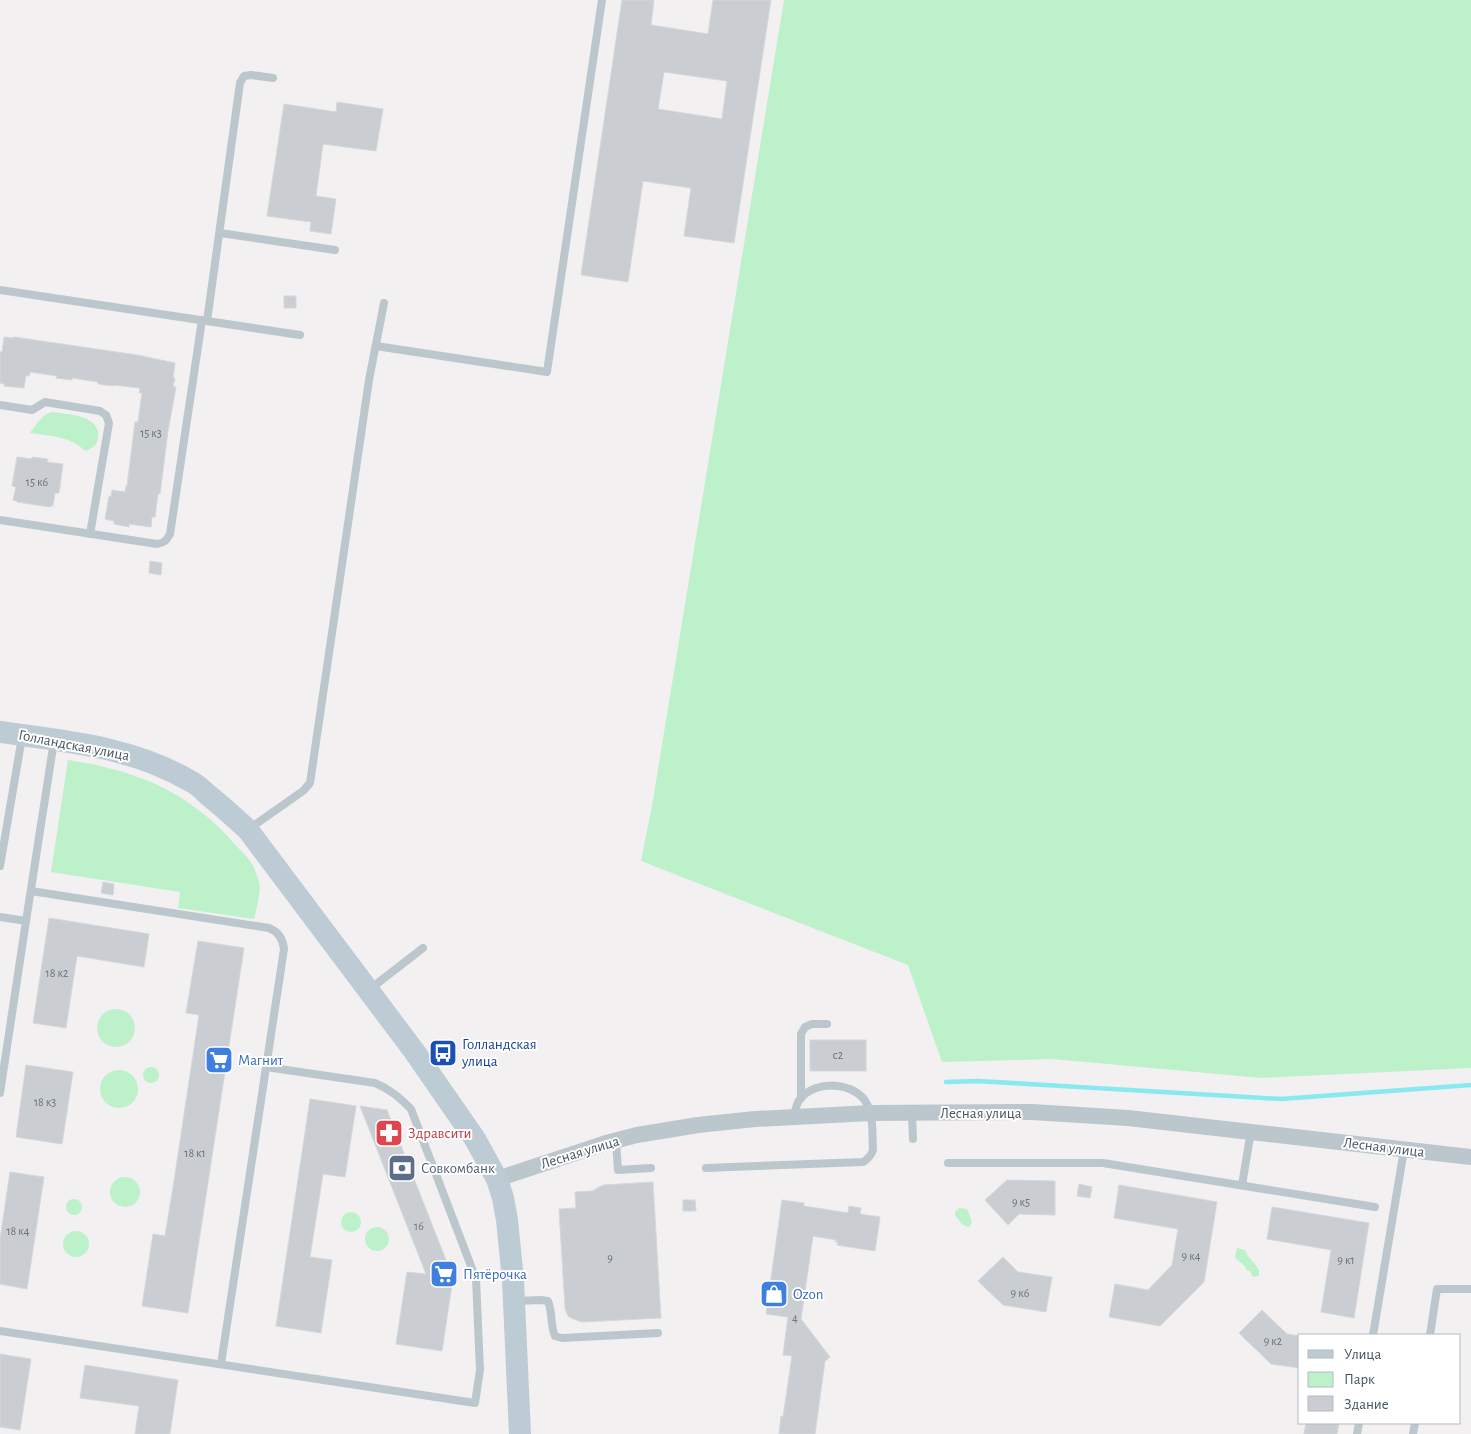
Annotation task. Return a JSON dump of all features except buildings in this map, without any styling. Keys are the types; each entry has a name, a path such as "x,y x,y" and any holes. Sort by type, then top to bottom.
{"street":[{"name":"Голландская улица","path":"0,732 89,745 128,754 166,768 192,781 248,830 369,990 414,1051 474,1139 497,1179 507,1220 514,1301 520,1434"},
{"name":"Лесная улица","path":"497,1179 616,1140 637,1135 698,1125 871,1113 1042,1113 1128,1118 1471,1157"}],"lane":[{"path":"376,346 547,372 602,0"},
{"path":"0,520 157,544 167,540 170,534 220,233 240,83 244,76 273,78"},
{"path":"220,233 335,250"},
{"path":"0,290 300,335"},
{"path":"248,830 303,791 310,783 368,390 384,302"},
{"path":"0,405 32,410 45,402 100,411 106,415 109,423 90,534"},
{"path":"0,866 22,735"},
{"path":"0,1093 54,740"},
{"path":"31,891 269,928 274,930 280,937 284,949 221,1364"},
{"path":"0,918 26,922"},
{"path":"369,990 423,948"},
{"path":"801,1098 801,1034 805,1027 812,1024 827,1024"},
{"path":"0,1331 475,1403 480,1370 476,1279 411,1109 400,1097 376,1083 266,1067"},
{"path":"706,1168 863,1162 870,1157 873,1150 871,1113 867,1103 860,1094 849,1088 836,1086 812,1089 801,1098 794,1117"},
{"path":"912,1113 913,1140"},
{"path":"1242,1185 1251,1131"},
{"path":"616,1140 618,1170 651,1168"},
{"path":"1373,1334 1404,1150"},
{"path":"948,1163 1103,1162 1375,1207"},
{"path":"1430,1334 1437,1289 1471,1289"},
{"path":"514,1301 541,1300 548,1302 551,1309 552,1330 555,1336 562,1338 658,1333"}],"green space":[{"path":"784,0 1471,0 1471,1068 1262,1078 1052,1059 942,1062 908,965 641,861 652,806"},
{"path":"52,412 74,415 89,420 98,430 98,438 95,445 85,451 73,442 52,436 30,433 42,417"},
{"path":"68,760 115,770 158,785 196,808 214,823 245,855 255,870 260,889 254,919 178,908 180,892 51,872"},
{"path":"116,1009 130,1014 135,1028 130,1042 116,1047 102,1042 97,1028 102,1014"},
{"path":"148,1067 154,1067 159,1072 157,1081 148,1083 143,1078 143,1072"},
{"path":"119,1070 132,1076 138,1089 132,1102 119,1108 106,1102 100,1089 106,1076"},
{"path":"125,1177 136,1181 140,1192 136,1203 125,1207 114,1203 110,1192 114,1181"},
{"path":"71,1199 77,1199 82,1204 80,1213 71,1215 66,1210 66,1204"},
{"path":"959,1208 967,1209 972,1222 969,1227 963,1225 955,1215"},
{"path":"347,1212 355,1212 361,1218 361,1226 355,1232 347,1232 341,1226 341,1218"},
{"path":"377,1227 382,1228 388,1234 388,1244 382,1250 377,1251 372,1250 366,1244 365,1239 366,1234 372,1228"},
{"path":"76,1231 85,1235 89,1244 85,1253 76,1257 67,1253 63,1244 67,1235"},
{"path":"1237,1248 1245,1250 1259,1270 1259,1276 1253,1277 1250,1271 1246,1270 1245,1266 1235,1258"}],"waterway":[{"path":"946,1082 978,1081 1281,1099 1471,1085"}],"place":[{"name":"Голландская улица","path":"443,1053"},
{"name":"Магнит","path":"219,1060"},
{"name":"Здравсити","path":"389,1133"},
{"name":"Совкомбанк","path":"402,1168"},
{"name":"Пятёрочка","path":"444,1274"},
{"name":"Ozon","path":"774,1294"}]}
